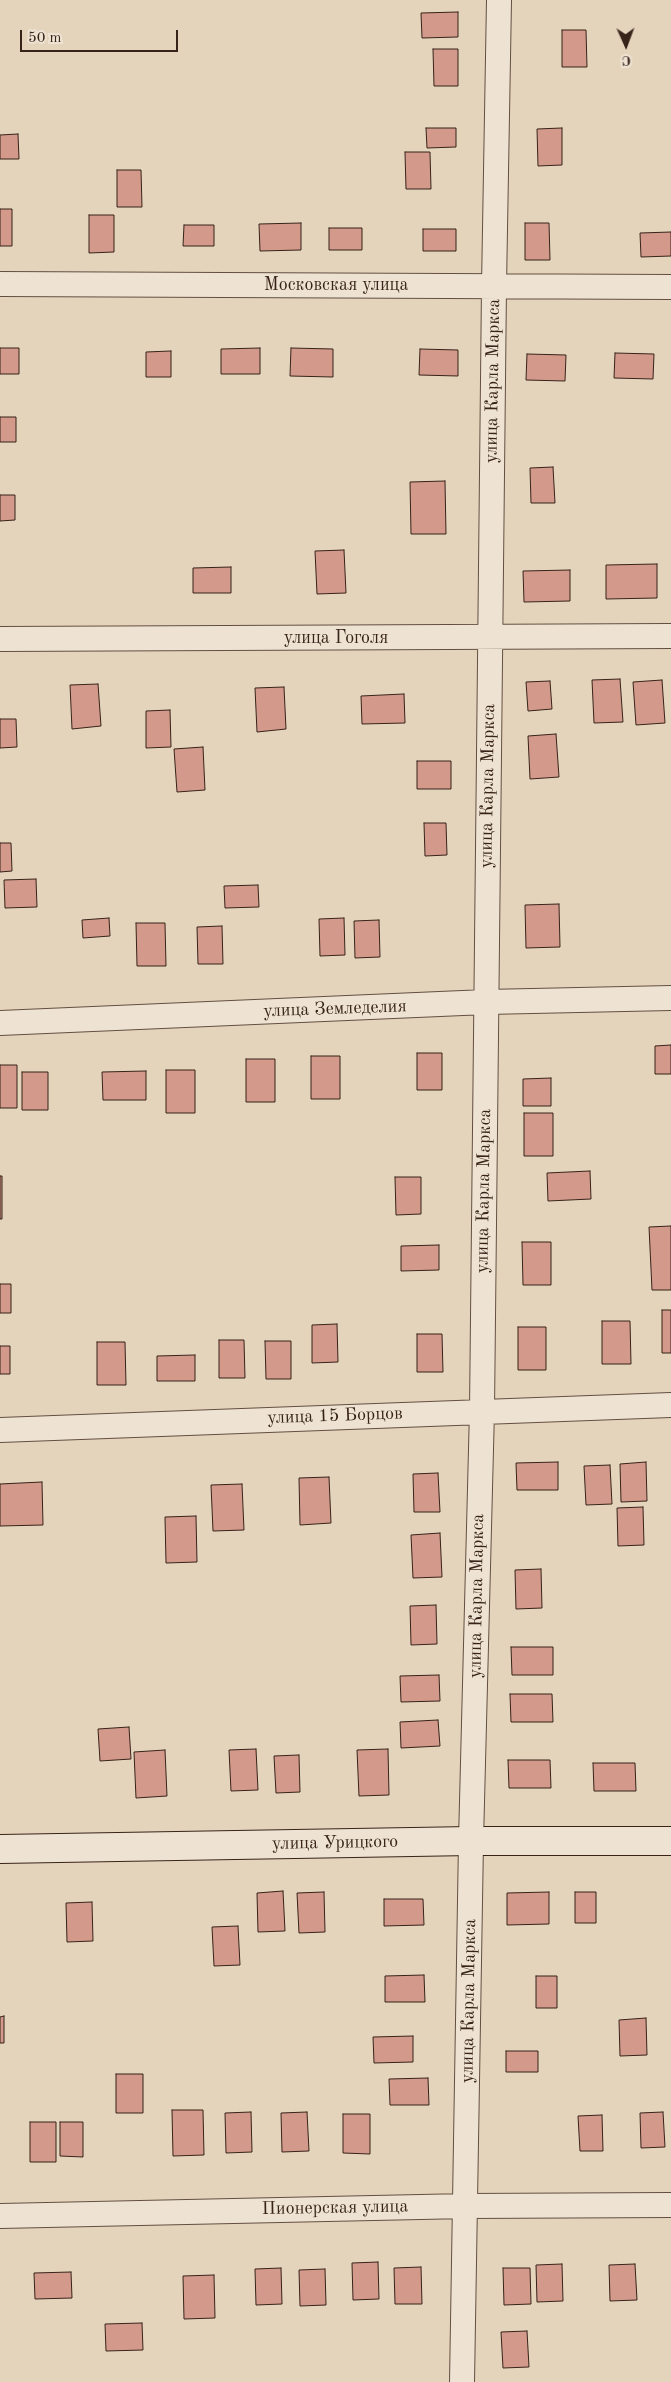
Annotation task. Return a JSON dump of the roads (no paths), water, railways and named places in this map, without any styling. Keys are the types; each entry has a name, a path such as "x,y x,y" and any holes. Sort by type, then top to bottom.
{"street":[{"name":"улица Карла Маркса","path":"462,2382 467,2206 471,1841 482,1410 494,286 499,0"},
{"name":"Московская улица","path":"0,284 671,287"},
{"name":"улица Гоголя","path":"0,639 671,636"},
{"name":"улица Земледелия","path":"0,1023 486,1002 671,998"},
{"name":"улица 15 Борцов","path":"0,1430 482,1410 671,1405"},
{"name":"улица Урицкого","path":"0,1849 471,1841 671,1841"},
{"name":"Пионерская улица","path":"0,2216 467,2206 671,2205"}]}
